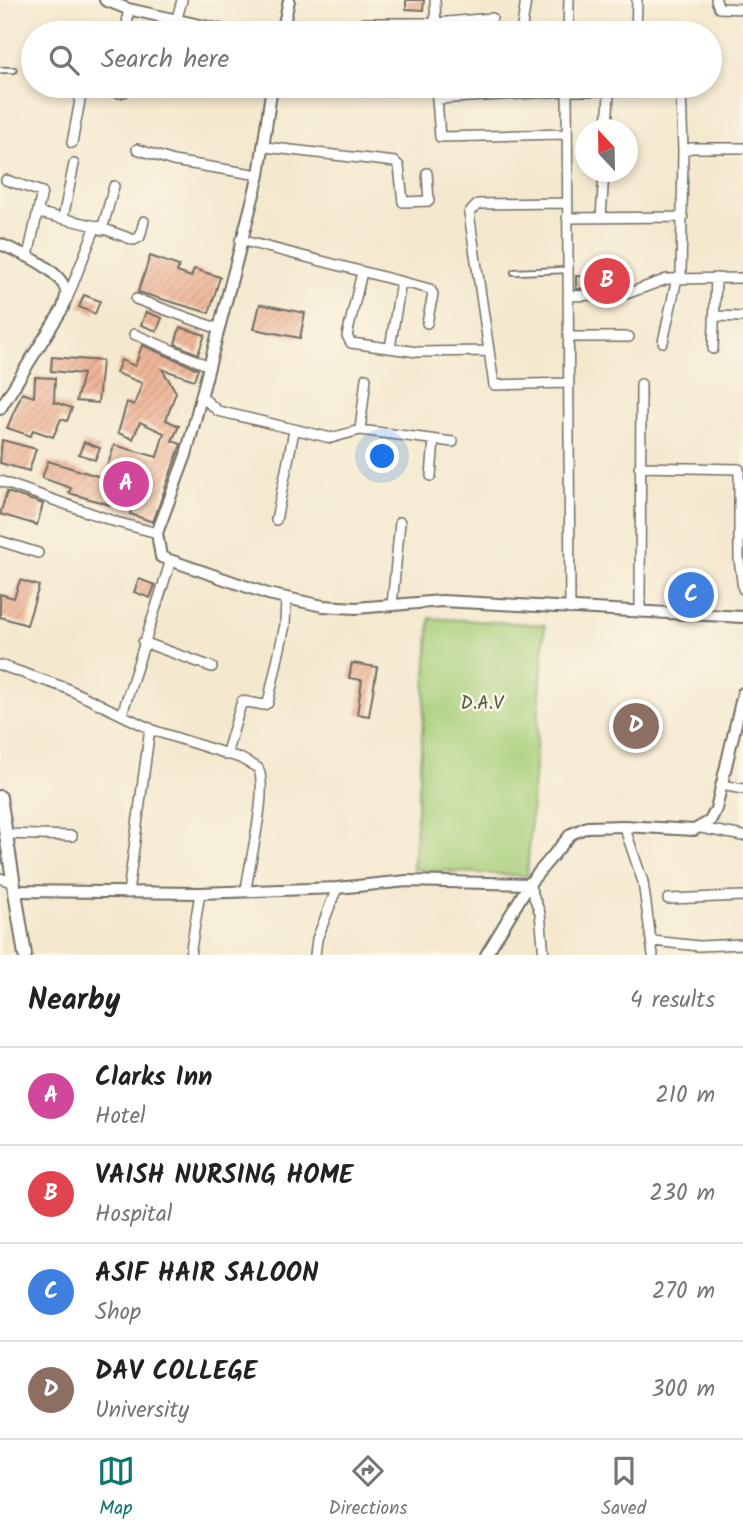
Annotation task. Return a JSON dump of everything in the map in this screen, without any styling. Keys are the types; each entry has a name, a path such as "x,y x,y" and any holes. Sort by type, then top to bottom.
{"main road":[{"path":"0,797 25,955"}],"street":[{"path":"105,0 189,21"},
{"path":"177,18 182,0"},
{"path":"285,21 289,0"},
{"path":"435,0 436,21"},
{"path":"523,21 526,0"},
{"path":"568,21 569,0"},
{"path":"636,21 637,0"},
{"path":"716,0 719,8 743,9"},
{"path":"475,21 492,18"},
{"path":"72,143 80,98"},
{"path":"271,98 259,175 240,240 202,397 186,455 157,533 161,557 170,563 286,598 323,606 442,601 743,617"},
{"path":"461,98 437,100 440,138 566,134"},
{"path":"567,98 570,609"},
{"path":"608,119 610,98"},
{"path":"663,342 679,278 683,217 682,98"},
{"path":"265,147 395,162 400,166 403,202 429,201 427,173"},
{"path":"683,151 691,148 743,148"},
{"path":"137,149 173,161 259,175"},
{"path":"63,218 75,164"},
{"path":"6,180 40,190 39,212 28,256"},
{"path":"601,218 603,182"},
{"path":"0,409 66,302 99,228 114,186"},
{"path":"566,202 478,204 471,207 470,213 494,385 569,383"},
{"path":"39,212 137,240 144,221"},
{"path":"567,218 683,217"},
{"path":"240,240 432,291 427,323"},
{"path":"0,244 28,256 63,285 67,292 66,302"},
{"path":"362,272 348,340 390,348 457,353 488,351"},
{"path":"568,296 626,294 679,278 743,278"},
{"path":"713,349 716,278"},
{"path":"390,348 401,282"},
{"path":"136,299 219,329"},
{"path":"715,316 743,317"},
{"path":"134,334 209,366"},
{"path":"568,337 629,337"},
{"path":"360,430 366,377"},
{"path":"640,610 641,384"},
{"path":"202,397 218,411 331,438 360,430 453,442"},
{"path":"275,520 294,430"},
{"path":"431,476 434,440"},
{"path":"639,467 739,469 742,480 738,559 743,589"},
{"path":"0,481 103,518 157,533"},
{"path":"392,605 400,522"},
{"path":"0,541 38,553"},
{"path":"122,714 170,563"},
{"path":"226,755 242,701 264,705 268,703 285,625 286,598"},
{"path":"144,642 212,667"},
{"path":"0,665 66,688 150,729 258,768 263,783 256,819 255,850 246,890"},
{"path":"701,828 710,821 716,809 743,693"},
{"path":"128,893 150,729"},
{"path":"722,785 743,789"},
{"path":"624,826 643,882 653,955"},
{"path":"486,955 529,884 571,834 587,827 624,826 701,828 743,836"},
{"path":"6,834 72,836"},
{"path":"0,878 14,887 128,893 337,888 407,881 529,884"},
{"path":"529,884 541,914 544,955"},
{"path":"315,955 317,939 337,888"},
{"path":"190,955 200,892"},
{"path":"668,899 743,896"},
{"path":"653,942 699,946 743,944"}],"lane":[{"path":"0,70 13,71"},
{"path":"514,272 567,270"}],"green space":[{"name":"D.A.V","path":"430,618 545,625 527,876 413,869"}],"building":[{"path":"406,0 424,0 423,10 406,9"},
{"path":"150,256 179,266 177,272 191,277 194,269 220,277 209,313 138,292"},
{"path":"576,276 598,278 597,288 576,289"},
{"path":"84,295 100,301 95,314 79,307"},
{"path":"260,304 305,313 300,338 254,329"},
{"path":"146,312 162,318 157,331 141,325"},
{"path":"180,327 205,335 198,354 175,344"},
{"path":"142,345 198,369 194,380 162,369 176,392 166,420 179,426 172,441 181,444 153,522 130,514 131,511 69,493 71,488 42,478 48,461 104,478 114,445 157,457 164,433 140,422 133,439 118,433 127,402 134,405 142,383 116,373 121,360 135,366"},
{"path":"52,357 102,361 98,403 76,401 83,374 51,371"},
{"path":"35,377 55,378 54,402 72,408 67,421 61,419 53,437 33,430 31,436 7,428 22,393 34,397"},
{"path":"2,440 36,449 29,471 0,463"},
{"path":"84,442 100,448 95,460 79,454"},
{"path":"7,492 43,504 37,525 0,514"},
{"path":"139,579 155,585 150,598 134,592"},
{"path":"20,580 39,586 27,625 0,617 0,594 14,598"},
{"path":"352,663 377,667 369,716 357,714 362,680 349,678"}],"place":[{"name":"VAISH NURSING HOME","path":"607,281"},
{"name":"Clarks Inn","path":"126,484"},
{"name":"ASIF HAIR SALOON","path":"691,595"},
{"name":"DAV COLLEGE","path":"636,726"}]}
